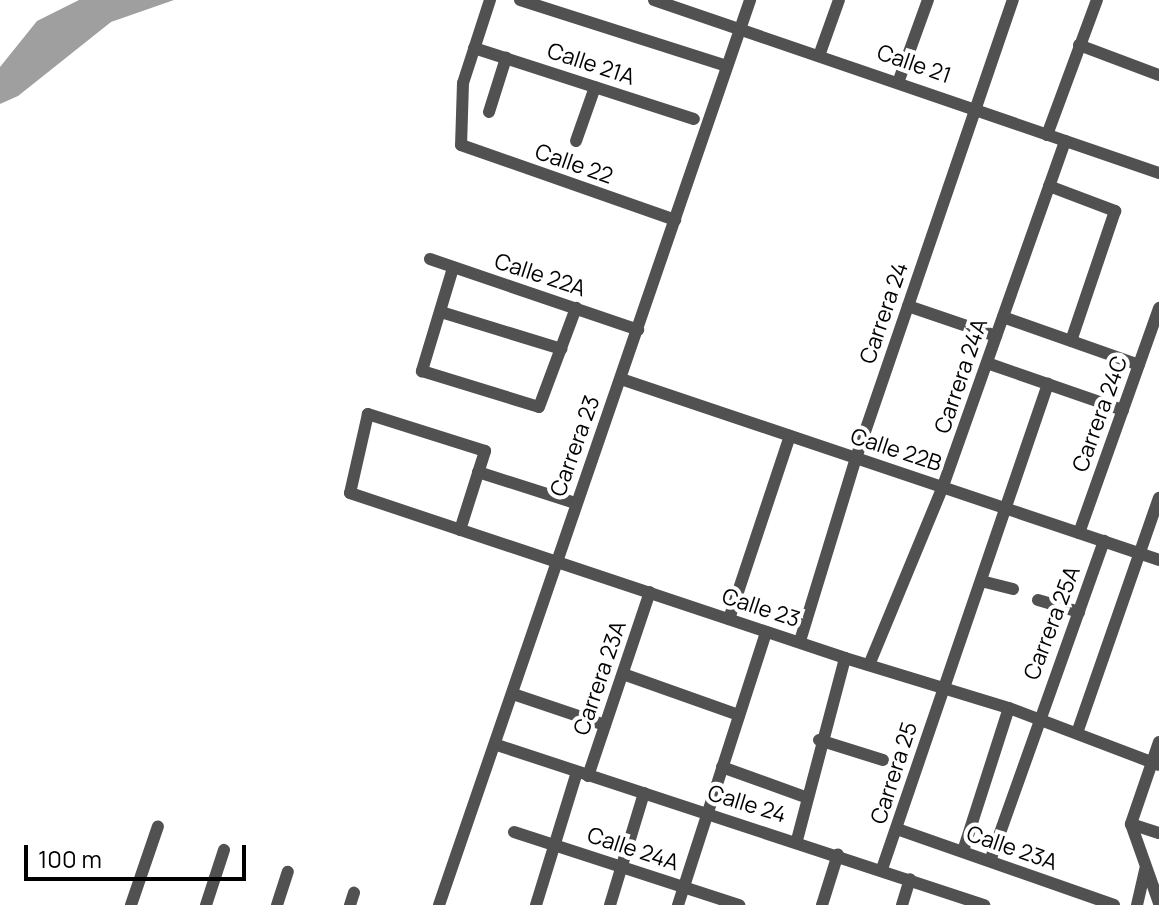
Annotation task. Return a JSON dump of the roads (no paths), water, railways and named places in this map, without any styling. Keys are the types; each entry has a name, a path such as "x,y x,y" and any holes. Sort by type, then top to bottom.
{"street":[{"path":"474,48 490,0"},
{"path":"520,0 727,66"},
{"name":"Calle 21","path":"654,0 976,106 1047,135 1157,172"},
{"name":"Carrera 23","path":"439,903 497,745 555,561 621,379 750,0"},
{"path":"820,53 839,0"},
{"path":"899,80 928,0"},
{"name":"Carrera 24","path":"800,641 856,458 1013,0"},
{"path":"1047,135 1097,0"},
{"path":"1079,45 1159,75"},
{"name":"Calle 21A","path":"474,48 694,119"},
{"name":"Calle 22","path":"474,48 463,83 461,145 675,220"},
{"path":"489,112 506,58"},
{"path":"576,141 595,87"},
{"name":"Carrera 24A","path":"869,665 943,486 1065,141"},
{"path":"1157,172 1159,158"},
{"path":"1049,186 1115,211 1071,341"},
{"name":"Calle 22A","path":"430,259 638,330"},
{"path":"453,268 422,371 539,407 576,308"},
{"path":"908,306 996,336"},
{"name":"Carrera 24C","path":"1079,533 1159,308"},
{"path":"441,312 561,349"},
{"path":"1003,317 1139,365"},
{"path":"987,363 1123,410"},
{"name":"Calle 22B","path":"621,379 1159,560"},
{"path":"942,688 1048,384"},
{"name":"Calle 23","path":"478,472 485,451 368,414 350,493 845,658 1009,708 1156,764"},
{"path":"729,619 790,436"},
{"path":"460,530 478,472 575,503"},
{"path":"1077,733 1159,498"},
{"name":"Carrera 25A","path":"990,861 1037,719 1104,541"},
{"path":"981,581 1013,589"},
{"name":"Carrera 23A","path":"536,905 582,774 605,725 650,592"},
{"path":"1038,600 1079,612"},
{"path":"678,905 766,632"},
{"path":"797,840 819,740 845,658"},
{"path":"623,674 739,715"},
{"name":"Carrera 25","path":"882,869 942,688"},
{"path":"513,694 605,725"},
{"path":"963,851 1009,708"},
{"path":"819,740 883,760"},
{"path":"1159,742 1156,764 1131,824 1159,903"},
{"name":"Calle 24","path":"497,745 797,840 980,904"},
{"path":"722,767 805,797"},
{"path":"610,905 644,793"},
{"path":"1131,824 1159,833"},
{"path":"131,905 158,826"},
{"name":"Calle 23A","path":"897,829 1114,905"},
{"name":"Calle 24A","path":"514,832 739,905"},
{"path":"206,905 224,850"},
{"path":"822,905 838,854"},
{"path":"1137,905 1145,866"},
{"path":"277,905 288,872"},
{"path":"902,905 910,879"},
{"path":"439,903 454,905"}]}
